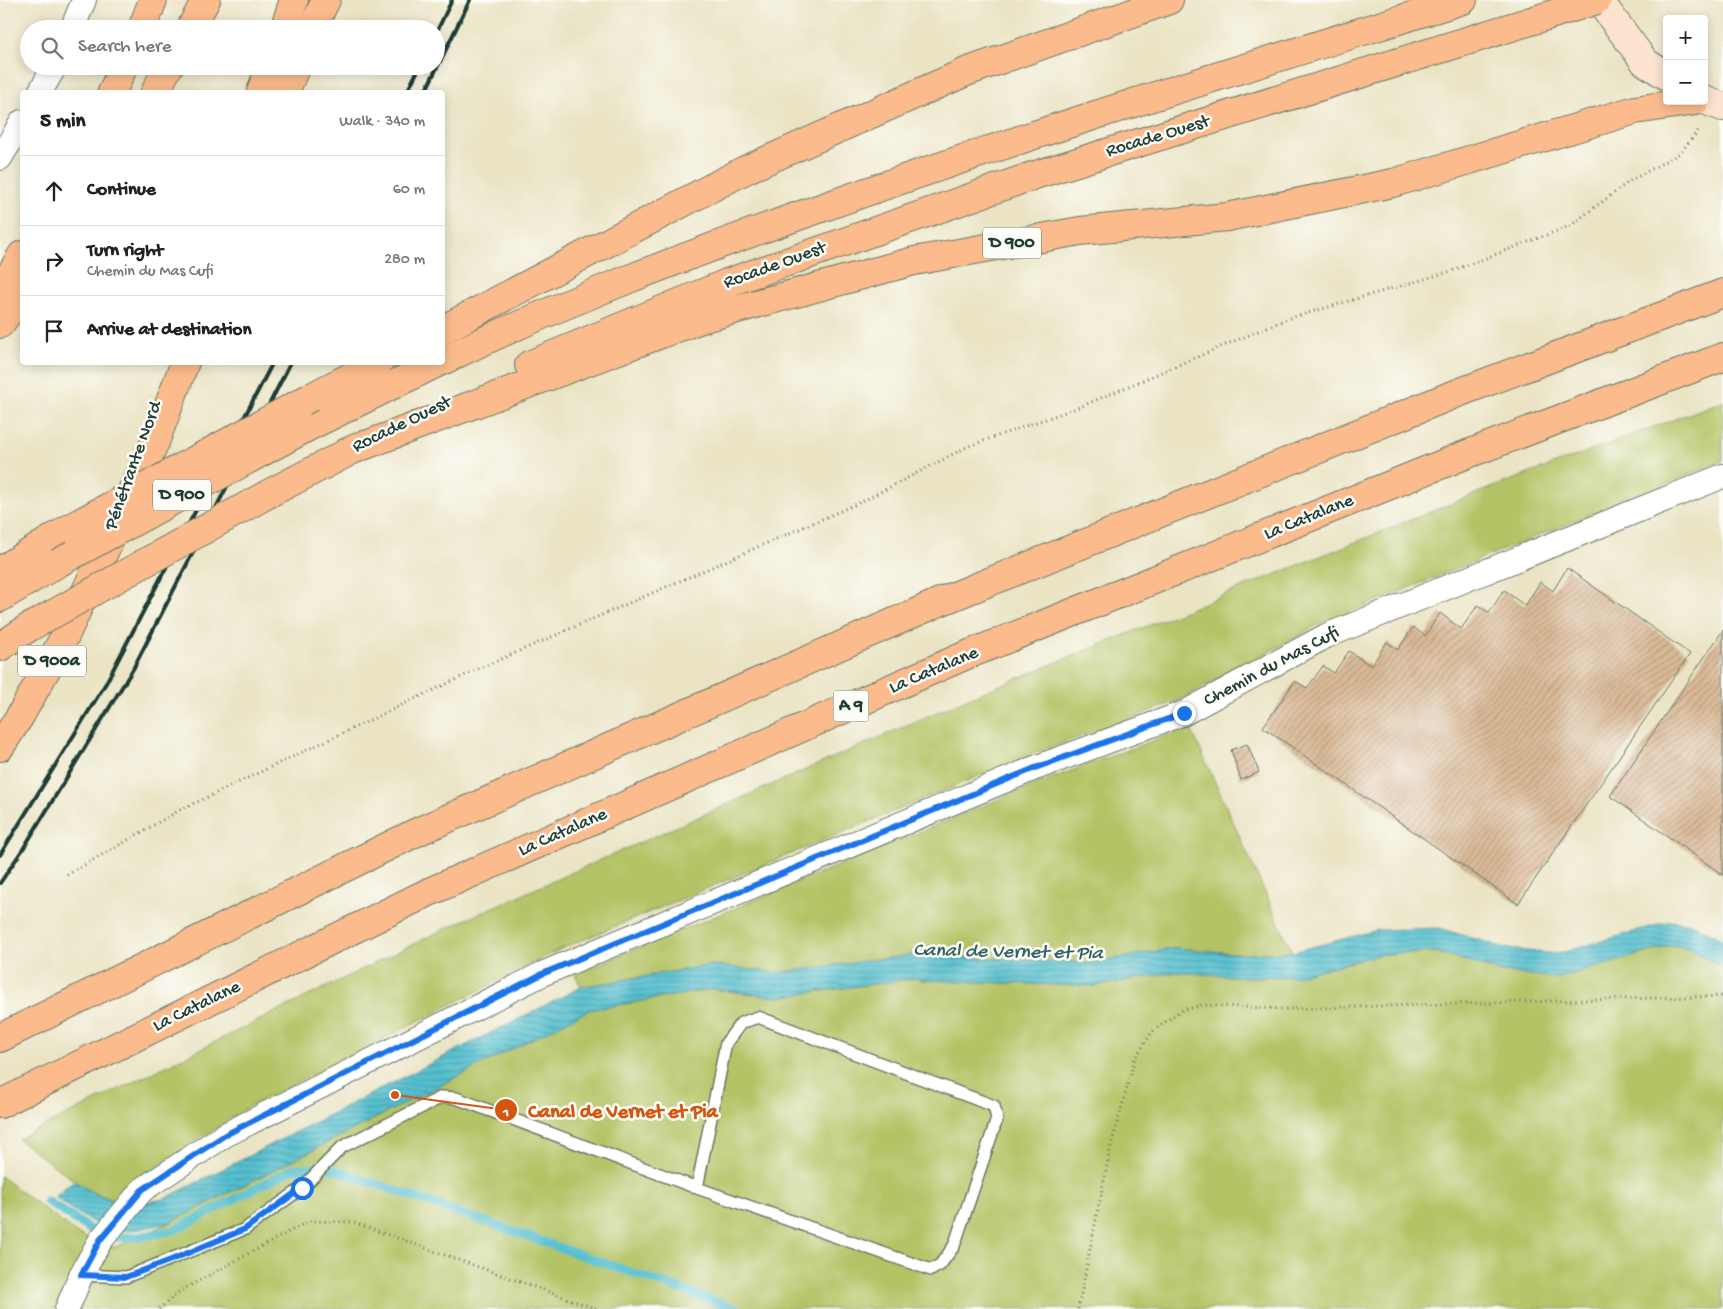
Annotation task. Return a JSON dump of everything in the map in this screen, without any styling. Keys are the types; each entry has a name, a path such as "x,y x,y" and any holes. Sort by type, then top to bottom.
{"highway":[{"path":"145,20 153,0"},
{"path":"195,20 206,0"},
{"path":"287,20 294,0"},
{"path":"316,20 326,0"},
{"path":"445,328 744,170 966,72 1169,0"},
{"name":"Rocade Ouest","path":"445,360 484,340 706,248 909,176 1463,0"},
{"name":"Rocade Ouest","path":"0,646 28,628 347,452 517,370 726,283 1032,176 1597,0"},
{"path":"113,90 120,75"},
{"path":"156,90 165,75"},
{"path":"262,90 267,75"},
{"path":"286,90 292,75"},
{"name":"D 900","path":"347,452 704,318 914,261 1080,231 1227,217 1393,183 1635,110 1668,105"},
{"path":"0,292 20,258"},
{"path":"0,1038 417,832 942,601 1441,400 1723,293"},
{"path":"0,324 20,298"},
{"name":"La Catalane","path":"0,1104 429,892 962,658 1465,455 1723,357"},
{"name":"Pénétrante Nord","path":"95,570 140,455 169,365"},
{"path":"95,570 155,442 184,365"},
{"name":"D 900","path":"0,571 70,528 372,365"},
{"name":"Rocade Ouest","path":"0,598 58,563 306,428 433,365"},
{"name":"D 900a","path":"0,747 66,636 95,570"}],"main road":[{"path":"1602,0 1603,6 1645,62 1663,73"}],"street":[{"path":"76,20 84,0"},
{"path":"41,90 50,75"},
{"path":"0,158 20,125"},
{"name":"Chemin du Mas Cufi","path":"67,1309 81,1275 100,1240 142,1190 225,1135 542,974 1035,768 1184,713 1326,636 1723,476"}],"lane":[{"path":"81,1275 126,1277 245,1229 302,1188 342,1147 442,1097 456,1098 697,1188 931,1270 940,1265 954,1246 997,1119 994,1106 758,1017 741,1024 726,1043 697,1188"}],"path":[{"path":"67,875 180,810 243,780 486,665 861,502 968,446 1082,406 1284,320 1452,270 1570,226 1630,181 1680,153 1716,104"},
{"path":"1078,1309 1110,1150 1135,1058 1152,1032 1180,1011 1202,1004 1284,1009 1723,996"},
{"path":"159,1309 180,1291 310,1221 352,1222 597,1309"}],"green space":[{"path":"1723,401 1723,461 1320,624 1178,701 1030,755 563,948 248,1107 131,1184 120,1202 87,1190 18,1139 446,928 978,694 1480,492"},
{"path":"1190,727 1292,952 1246,954 1175,948 1094,963 929,956 924,953 777,973 712,965 581,987 575,974 1041,782"},
{"path":"1673,945 1688,948 1723,967 1723,1309 0,1309 0,1176 79,1235 115,1247 169,1223 589,1010 713,989 777,997 918,978 922,980 1095,986 1176,972 1246,977 1296,976 1382,954 1436,952 1503,972 1559,978"}],"water":[{"name":"Canal de Vernet et Pia","path":"1671,921 1696,925 1723,940 1723,967 1688,948 1673,945 1559,978 1503,972 1436,952 1382,954 1296,976 1246,977 1176,972 1095,986 921,980 918,978 777,997 713,989 589,1010 169,1223 124,1231 110,1229 74,1211 55,1197 74,1180 96,1194 117,1201 139,1202 164,1199 581,987 712,965 777,973 924,953 929,956 1094,963 1175,948 1246,954 1292,952 1378,930 1439,928 1509,949 1557,954"}],"building":[{"path":"1567,568 1690,654 1518,904 1263,727 1295,681 1307,688 1323,666 1334,673 1349,651 1371,666 1387,642 1398,650 1413,627 1425,636 1440,613 1461,629 1478,605 1489,613 1504,590 1525,606 1540,582 1553,591"},
{"path":"1723,630 1723,875 1610,796"},
{"path":"1247,744 1259,772 1241,780 1231,750"}],"waterway":[{"path":"47,1201 91,1230 114,1237 138,1237 175,1230 294,1168 330,1168 737,1309"}],"railway":[{"path":"442,20 452,0"},
{"path":"445,51 470,0"},
{"path":"408,90 416,75"},
{"path":"426,90 433,75"},
{"path":"0,855 106,683 271,365"},
{"path":"0,883 23,849 133,669 289,365"}],"place":[{"name":"Canal de Vernet et Pia","path":"395,1095"}],"route":[{"path":"302,1188 245,1229 171,1260 126,1277 81,1275 100,1240 142,1190 225,1135 542,974 1035,768 1184,713"}]}
